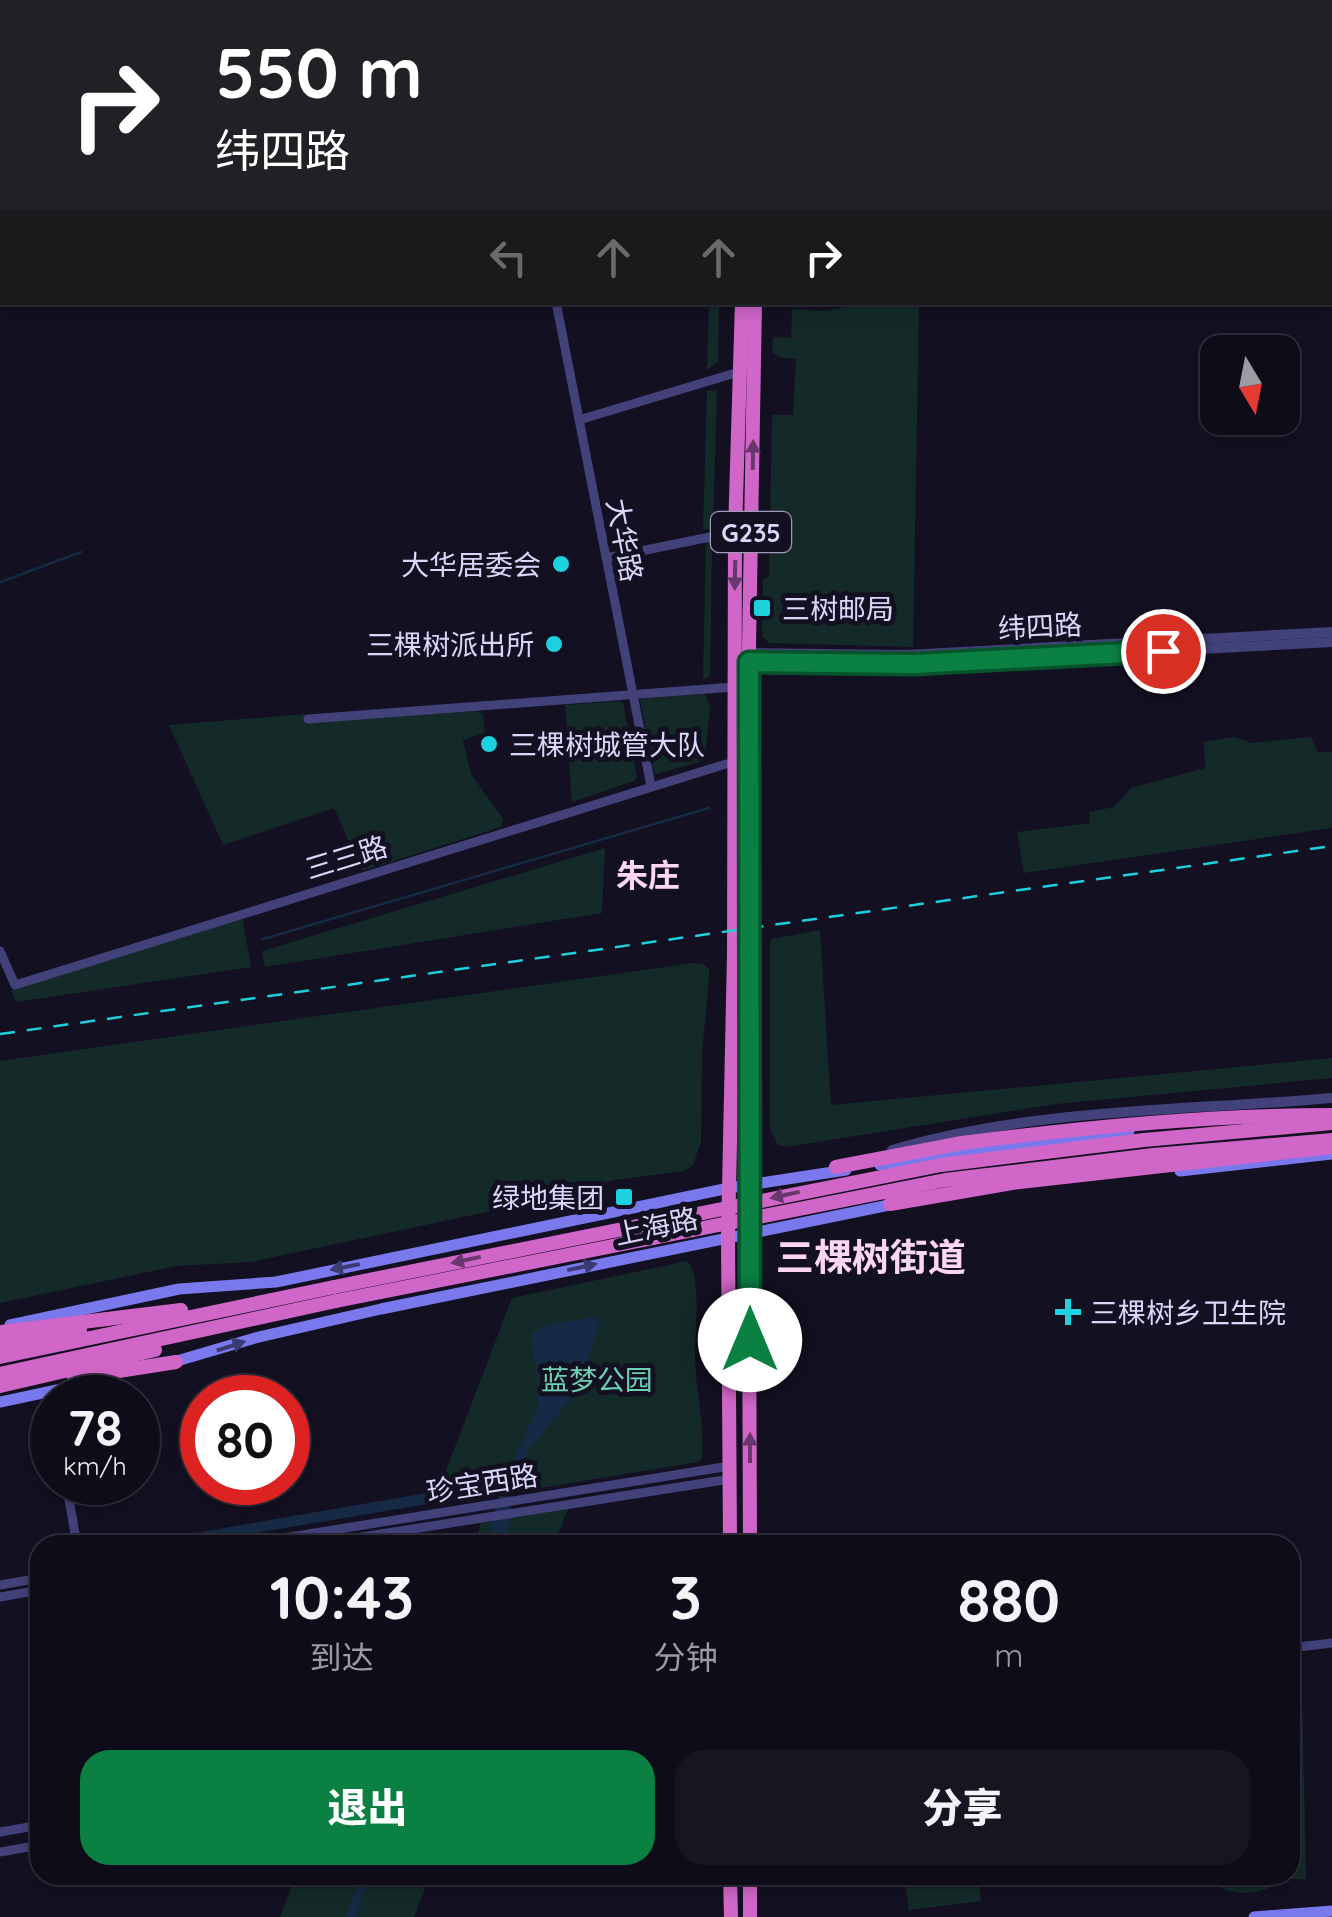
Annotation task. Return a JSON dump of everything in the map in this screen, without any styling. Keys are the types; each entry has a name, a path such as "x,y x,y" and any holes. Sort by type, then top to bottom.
{"highway":[{"name":"G235","path":"742,305 747,370 756,1183 750,1231 750,1535"},
{"name":"G235","path":"730,1535 728,1236 736,532 755,305"},
{"path":"836,1167 962,1144 1104,1127 1332,1113"},
{"name":"上海路","path":"0,1374 275,1314 335,1294 940,1165 1144,1140 1332,1123"},
{"path":"890,1204 967,1190 1332,1147"},
{"name":"上海路","path":"0,1356 266,1301 335,1294 945,1180 1134,1157 1332,1147"},
{"path":"0,1344 240,1300 266,1301"},
{"path":"0,1330 174,1312"},
{"path":"0,1389 177,1346 275,1314"},
{"path":"0,1389 176,1362"},
{"path":"730,1885 731,1917"},
{"path":"750,1885 750,1917"}],"main road":[{"name":"上海路","path":"0,1330 179,1289 276,1282 756,1183 1076,1136 1332,1113"},
{"name":"上海路","path":"129,1375 329,1320 890,1204 1332,1147"},
{"name":"上海路","path":"0,1402 30,1399"},
{"path":"1254,1917 1332,1911"}],"street":[{"name":"大华路","path":"557,305 652,786"},
{"path":"579,420 747,370"},
{"path":"606,558 736,532"},
{"name":"纬四路","path":"749,658 907,655 1332,632"},
{"name":"纬四路","path":"749,658 914,664 1332,642"},
{"path":"308,719 734,687"},
{"name":"三三路","path":"0,952 16,984 726,764"},
{"name":"上海路","path":"756,1183 836,1167 946,1137 1079,1117 1332,1098"},
{"name":"珍宝西路","path":"370,1535 482,1516 516,1506 730,1472"},
{"name":"珍宝西路","path":"300,1535 484,1504 516,1506"},
{"path":"70,1505 75,1535"},
{"path":"0,1585 30,1580"},
{"path":"0,1597 30,1592"},
{"path":"1300,1647 1332,1643"},
{"path":"0,1832 30,1827"},
{"path":"0,1852 30,1847"}],"green space":[{"path":"709,305 719,305 718,361 707,370"},
{"path":"856,305 919,305 913,647 769,643 762,636 763,580 769,577 772,415 793,415 796,359 772,352 773,337 791,338 792,309 823,311"},
{"path":"717,390 713,528 703,530 707,391"},
{"path":"712,541 710,677 703,679 706,542"},
{"path":"705,694 710,706 705,760 654,775 640,699"},
{"path":"623,703 637,777 572,802 565,705"},
{"path":"477,711 483,715 485,733 463,740 471,774 503,819 501,827 362,871 334,808 223,845 169,725 305,714 306,721"},
{"path":"1235,737 1251,743 1311,737 1318,752 1332,752 1332,828 1024,873 1017,832 1090,823 1089,812 1114,807 1131,788 1205,768 1204,742"},
{"path":"605,848 602,913 265,967 262,951"},
{"path":"242,917 251,967 16,1002 11,990"},
{"path":"820,930 831,1105 1332,1058 1332,1078 1056,1104 786,1147 778,1145 770,1129 770,944 772,939"},
{"path":"693,963 709,969 709,979 702,1053 701,1142 693,1165 685,1171 615,1180 496,1210 251,1262 176,1266 0,1303 0,1061"},
{"name":"蓝梦公园","path":"687,1261 696,1290 695,1367 703,1445 698,1462 437,1502 512,1298"},
{"path":"568,1509 558,1535 477,1535 481,1523"},
{"path":"1300,1686 1302,1686 1306,1879 1300,1879"},
{"path":"292,1885 426,1885 414,1917 280,1917"},
{"path":"905,1885 979,1885 981,1901 909,1910"},
{"path":"1216,1885 1274,1885 1245,1893"}],"water":[{"path":"595,1317 599,1325 579,1388 528,1451 511,1492 511,1523 505,1535 494,1535 490,1528 499,1495 492,1493 243,1535 184,1535 502,1480 537,1408 531,1335 541,1326"}],"waterway":[{"path":"0,582 81,552"},
{"path":"263,939 709,808"},
{"path":"350,1917 362,1885"}],"railway":[{"path":"0,1034 1332,846"}],"place":[{"name":"大华居委会","path":"561,564"},
{"name":"三树邮局","path":"762,608"},
{"name":"三棵树派出所","path":"554,644"},
{"name":"三棵树城管大队","path":"489,744"},
{"name":"绿地集团","path":"624,1197"},
{"name":"三棵树乡卫生院","path":"1068,1312"}],"district":[{"name":"朱庄","path":"648,875"},
{"name":"三棵树街道","path":"871,1257"}],"route":[{"path":"750,1340 749,662 914,664 1163,651"}]}
